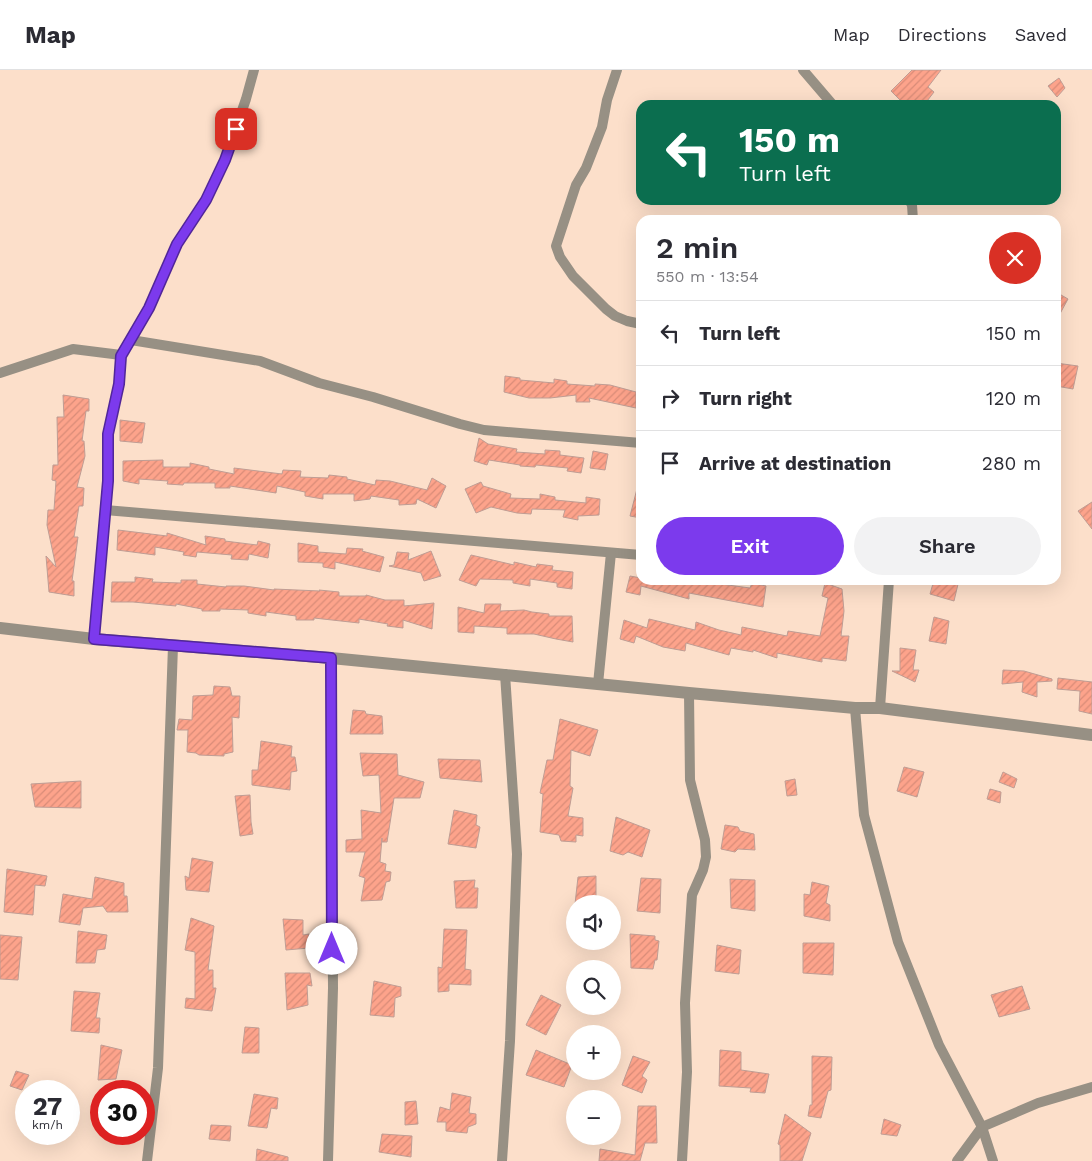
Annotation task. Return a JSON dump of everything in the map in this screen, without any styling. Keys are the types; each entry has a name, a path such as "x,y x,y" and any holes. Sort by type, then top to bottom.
{"street":[{"path":"94,639 109,466 108,434 119,384 121,356 149,308 177,244 206,200 225,160 254,70"},
{"path":"617,70 607,100 602,127 586,168 576,185 556,246 560,257 573,276 606,308 621,318 636,322"},
{"path":"803,70 829,100"},
{"path":"131,340 260,361 319,383 484,430 636,444"},
{"path":"0,373 73,349 121,356"},
{"path":"105,510 636,554"},
{"path":"598,684 611,552"},
{"path":"880,708 888,585"},
{"path":"0,632 331,658 689,693 855,708 880,708 1092,735"},
{"path":"147,1161 158,1068 173,646"},
{"path":"328,1161 333,988 331,658"},
{"path":"502,1161 510,1041 517,854 505,674"},
{"path":"682,1161 687,1072 685,1003 692,895 703,870 706,857 705,840 690,780 689,693"},
{"path":"855,708 864,815 898,942 939,1045 982,1127 994,1161"},
{"path":"957,1161 982,1127 1038,1103 1092,1087"}],"building":[{"path":"912,70 941,70 928,87 934,92 928,100 900,100 891,91"},
{"path":"1059,78 1065,88 1057,97 1048,86"},
{"path":"1061,295 1068,299 1061,312"},
{"path":"1061,364 1078,366 1073,389 1061,387"},
{"path":"505,376 520,378 520,380 554,383 554,379 567,381 567,384 610,385 636,392 636,408 589,398 590,402 576,402 576,395 529,398 504,392"},
{"path":"63,395 89,399 89,411 86,411 82,441 84,441 85,456 77,487 84,488 83,506 79,506 74,537 78,537 72,581 74,581 74,596 49,592 46,556 56,567 47,525 48,510 54,510 56,481 52,480 53,465 58,465 57,417 64,417"},
{"path":"120,420 145,423 142,443 120,441"},
{"path":"479,438 488,444 517,449 516,452 545,454 545,450 560,451 560,455 584,458 581,473 567,471 568,468 536,465 535,467 520,466 489,460 487,465 474,461"},
{"path":"593,451 608,454 605,470 590,468"},
{"path":"163,460 163,467 190,467 190,463 234,474 234,468 282,474 283,470 301,471 300,477 328,478 329,475 347,477 347,479 375,485 376,480 390,481 427,490 432,478 446,486 436,508 417,499 416,504 399,505 399,500 371,496 370,499 354,501 354,494 323,494 323,499 305,496 305,492 277,486 276,493 230,486 230,488 215,488 215,483 184,483 183,485 167,484 168,481 139,479 139,484 123,481 123,461"},
{"path":"481,482 483,486 511,494 510,498 540,499 540,494 555,497 555,500 586,503 586,497 600,499 599,515 578,516 578,520 563,517 565,510 532,509 531,514 491,507 476,513 465,489"},
{"path":"636,493 636,517 630,516"},
{"path":"1092,502 1092,529 1078,511"},
{"path":"118,530 167,536 167,533 206,545 205,536 225,539 225,541 257,545 258,541 270,544 268,558 249,554 248,560 231,559 232,555 197,552 196,557 183,555 184,552 155,547 155,555 117,550"},
{"path":"298,543 318,546 318,552 346,554 347,548 363,549 362,551 384,557 380,572 335,562 335,569 323,567 323,563 298,562"},
{"path":"431,551 441,576 424,581 421,573 389,566 394,565 397,552 409,553 408,560"},
{"path":"471,555 514,565 514,562 536,567 537,564 553,566 552,570 573,572 572,589 557,587 557,583 530,579 530,586 513,583 513,580 480,579 476,586 459,580"},
{"path":"630,576 636,577 636,585 728,585 750,588 751,585 766,586 763,607 689,593 689,599 641,586 640,595 626,592"},
{"path":"135,577 153,579 152,582 181,583 181,580 197,580 197,584 226,587 244,586 274,590 339,592 339,596 366,595 385,600 404,600 404,606 434,603 432,629 403,620 403,628 359,619 359,623 314,618 314,620 296,620 296,616 266,612 266,616 248,613 248,610 220,609 220,611 202,611 202,609 176,604 176,606 111,602 112,582 135,582"},
{"path":"825,585 842,589 844,611 841,636 849,636 846,661 822,658 822,662 777,653 777,658 753,650 753,652 731,648 729,655 686,643 685,651 663,647 636,636 634,643 620,639 624,620 647,628 649,619 695,630 696,622 741,635 742,627 787,636 788,631 820,636 828,598 822,596"},
{"path":"933,585 958,585 954,601 930,594"},
{"path":"485,604 501,604 500,611 524,610 549,614 549,616 572,616 573,642 534,634 507,634 507,628 474,626 474,633 458,632 458,607 484,613"},
{"path":"934,617 949,621 946,644 929,641"},
{"path":"900,648 916,650 913,670 919,670 915,682 892,671 900,671"},
{"path":"1003,670 1024,671 1052,679 1052,681 1037,682 1037,697 1022,692 1023,682 1002,684"},
{"path":"1058,678 1092,682 1092,714 1079,711 1080,691 1057,689"},
{"path":"214,686 230,687 232,696 240,696 239,718 232,717 233,752 224,754 224,756 199,755 187,752 188,730 177,730 179,719 192,720 193,696 213,695"},
{"path":"353,710 382,716 383,734 350,734"},
{"path":"560,719 598,730 590,756 571,750 570,786 573,788 568,816 583,818 583,836 576,835 576,842 561,841 559,835 540,832 543,794 540,793 547,760 553,760"},
{"path":"261,741 292,746 291,757 295,757 297,771 291,772 290,790 252,785 252,770 258,770"},
{"path":"360,753 397,754 398,775 424,782 420,798 394,798 387,842 382,842 382,838 380,862 386,864 385,871 391,872 390,881 386,882 382,900 361,901 365,878 359,876 365,852 346,852 346,840 362,839 361,810 381,813 379,775 363,776"},
{"path":"438,759 480,760 482,782 440,778"},
{"path":"904,767 924,772 917,797 897,791"},
{"path":"1003,772 1017,779 1014,788 999,782"},
{"path":"795,779 797,795 787,796 785,781"},
{"path":"81,781 81,808 35,807 31,784"},
{"path":"990,789 1001,792 1000,803 987,799"},
{"path":"250,795 253,834 240,836 235,796"},
{"path":"454,810 477,815 476,825 480,827 476,848 448,844"},
{"path":"616,817 650,830 642,857 628,852 623,855 610,851"},
{"path":"725,825 738,827 740,831 754,834 755,850 738,849 735,852 721,849"},
{"path":"192,858 213,862 209,892 186,890 185,876 189,878"},
{"path":"7,869 47,876 45,886 35,885 33,915 4,912"},
{"path":"596,876 596,895 576,895 578,877"},
{"path":"95,877 124,883 124,896 127,896 128,912 107,912 103,906 83,908 80,925 59,922 63,894 92,899"},
{"path":"641,878 661,879 660,913 637,911"},
{"path":"730,879 755,880 755,911 731,908"},
{"path":"475,880 474,888 478,888 477,908 456,908 454,881"},
{"path":"812,882 829,886 826,903 830,905 830,921 804,916 804,894 810,895"},
{"path":"191,918 214,926 208,970 213,970 213,988 216,988 212,1011 185,1008 186,998 195,999 195,952 185,950"},
{"path":"283,919 303,920 303,935 309,934 309,948 286,950"},
{"path":"444,929 467,930 465,969 471,970 471,985 449,984 449,991 438,992 438,967 442,968"},
{"path":"78,931 107,935 105,949 97,950 95,963 76,963"},
{"path":"630,934 655,936 655,940 659,941 657,960 655,960 653,969 631,968"},
{"path":"0,935 22,937 18,980 0,979"},
{"path":"803,943 834,943 833,975 803,973"},
{"path":"717,945 741,950 739,974 715,971"},
{"path":"285,973 310,973 312,986 307,985 308,1005 287,1010"},
{"path":"374,981 401,987 401,996 395,998 394,1017 370,1015"},
{"path":"1022,986 1030,1009 999,1017 991,995"},
{"path":"74,991 100,993 96,1018 100,1018 99,1033 71,1031"},
{"path":"541,995 561,1005 546,1035 526,1025"},
{"path":"245,1027 259,1028 259,1053 242,1053"},
{"path":"101,1045 122,1050 116,1079 98,1080"},
{"path":"536,1050 566,1062 567,1080 564,1087 526,1075"},
{"path":"720,1050 741,1052 741,1070 769,1074 765,1093 750,1092 751,1088 719,1086"},
{"path":"633,1056 650,1062 642,1076 647,1080 642,1093 622,1085"},
{"path":"812,1056 832,1057 831,1090 828,1091 821,1118 808,1116 810,1105 812,1105"},
{"path":"16,1071 29,1075 27,1080 15,1080 15,1088 10,1086"},
{"path":"452,1093 471,1097 469,1113 476,1114 476,1124 468,1127 467,1133 446,1131 446,1122 437,1122 440,1107 450,1110"},
{"path":"254,1094 278,1098 277,1109 271,1108 267,1128 248,1126"},
{"path":"416,1101 418,1124 405,1125 405,1102"},
{"path":"638,1106 656,1106 657,1143 645,1143 640,1161 599,1161 600,1149 635,1155"},
{"path":"785,1114 811,1133 802,1161 780,1161 780,1145 778,1144"},
{"path":"884,1119 901,1125 897,1136 881,1134"},
{"path":"211,1125 231,1126 230,1141 209,1139"},
{"path":"382,1134 412,1136 411,1157 379,1152"},
{"path":"257,1149 288,1157 288,1161 256,1161"}],"route":[{"path":"236,129 225,160 206,200 177,244 149,308 121,356 119,384 108,434 108,481 94,639 331,658 332,949"}]}
